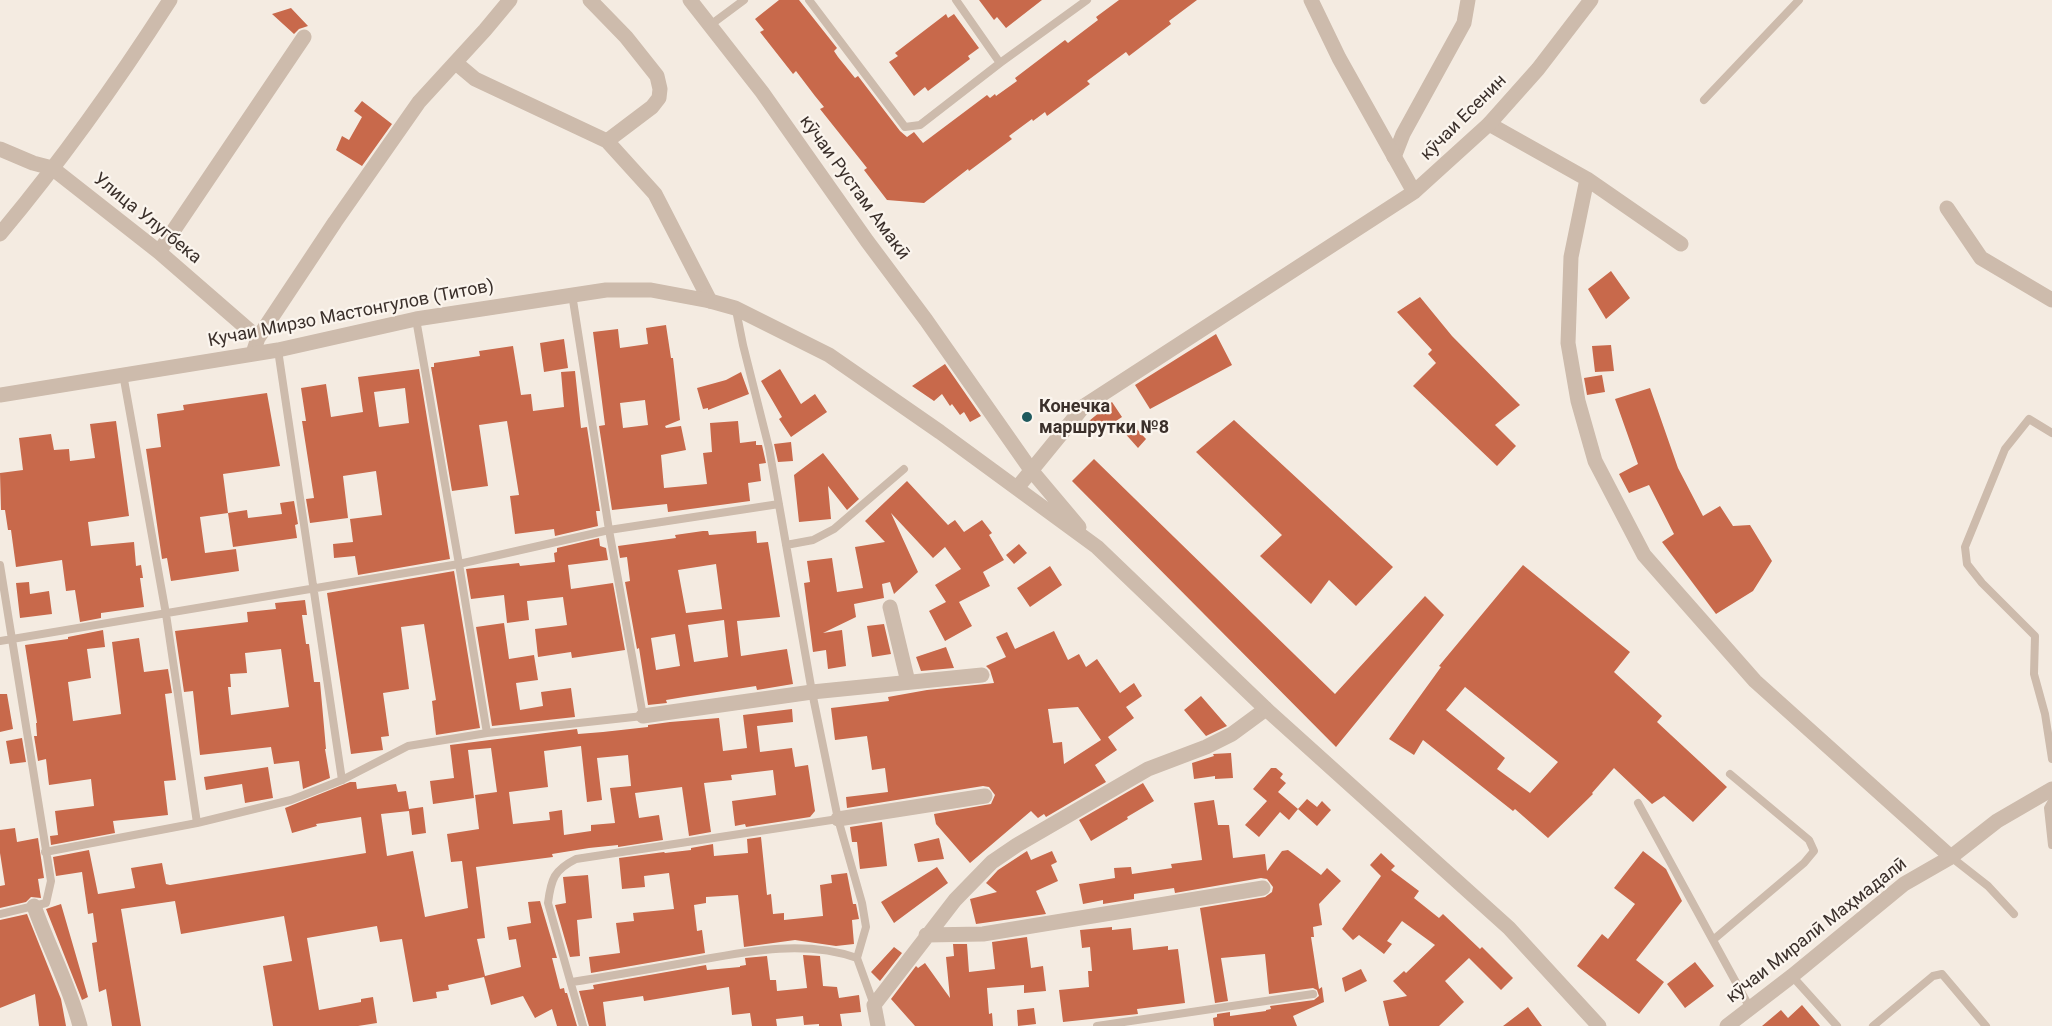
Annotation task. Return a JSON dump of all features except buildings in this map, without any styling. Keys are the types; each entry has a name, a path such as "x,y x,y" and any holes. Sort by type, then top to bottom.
{"street":[{"path":"0,234 123,72 170,0"},
{"path":"256,345 335,222 419,102 510,0"},
{"path":"590,0 626,38 657,76 660,89 659,98 652,107 607,141"},
{"name":"кӯчаи Рустам Амакӣ","path":"690,0 762,92 1031,470 1097,548"},
{"path":"1311,0 1339,58 1414,192"},
{"path":"1394,157 1403,134 1464,23 1468,0"},
{"name":"кӯчаи Есенин","path":"1017,488 1084,406 1414,192 1490,124 1538,69 1591,0"},
{"path":"159,252 304,37"},
{"path":"456,63 475,79 607,141 655,194 710,301"},
{"path":"1490,124 1587,179 1682,244"},
{"name":"Улица Улугбека","path":"0,149 33,163 52,168 159,252 256,345"},
{"path":"1587,179 1571,257 1568,343 1578,401 1595,461 1644,555 1755,681 1951,857"},
{"path":"1947,208 1981,258 2052,300"},
{"name":"Кучаи Мирзо Мастонгулов (Титов)","path":"0,395 123,374 256,345 278,350 416,319 572,294 606,290 651,290 735,308 829,355 915,414 1097,548"},
{"path":"1097,548 1266,709 1509,928 1599,1026"},
{"path":"890,606 908,682"},
{"path":"643,716 812,692 982,675"},
{"path":"878,1026 874,1005 926,935 955,900 992,862 1017,845 1148,769 1206,747 1232,734 1266,709"},
{"name":"кӯчаи Миралӣ Маҳмадалӣ","path":"1727,1026 1904,884 1951,857 1997,821 2052,789"},
{"path":"838,819 985,796"},
{"path":"926,935 983,934 1263,888"},
{"path":"34,906 66,981 80,1026"}],"lane":[{"path":"709,26 744,0"},
{"path":"809,0 905,127 920,125 1087,0"},
{"path":"956,0 1000,63"},
{"path":"1704,100 1799,0"},
{"path":"45,852 197,823 291,800 342,780 408,746 487,733 643,716 609,530 572,294"},
{"path":"735,308 769,447 812,692 838,819 862,903 866,927 857,958 874,1005"},
{"path":"416,319 487,733"},
{"path":"278,350 342,780"},
{"path":"123,374 166,614 197,823"},
{"path":"2052,433 2029,419 2005,449 1965,547 1967,564 1977,577 2035,636 2034,674 2045,714 2052,759"},
{"path":"786,545 813,540 834,529 904,469"},
{"path":"0,640 166,614 314,586 459,564 609,530 779,504"},
{"path":"0,565 51,881 46,903 0,914"},
{"path":"1713,940 1804,863 1814,851 1809,840 1730,774"},
{"path":"2052,801 2048,808 2052,845"},
{"path":"1638,803 1750,1008"},
{"path":"583,1026 548,903 554,875 563,866 576,859 838,819"},
{"path":"1951,857 1988,886 2014,914"},
{"path":"572,982 749,951 808,948 837,951 857,958"},
{"path":"1873,1026 1933,976 1942,974 1986,1026"},
{"path":"1792,976 1837,1026"},
{"path":"1098,1026 1313,994"}],"place":[{"name":"Конечка маршрутки №8","path":"1027,417"}]}
